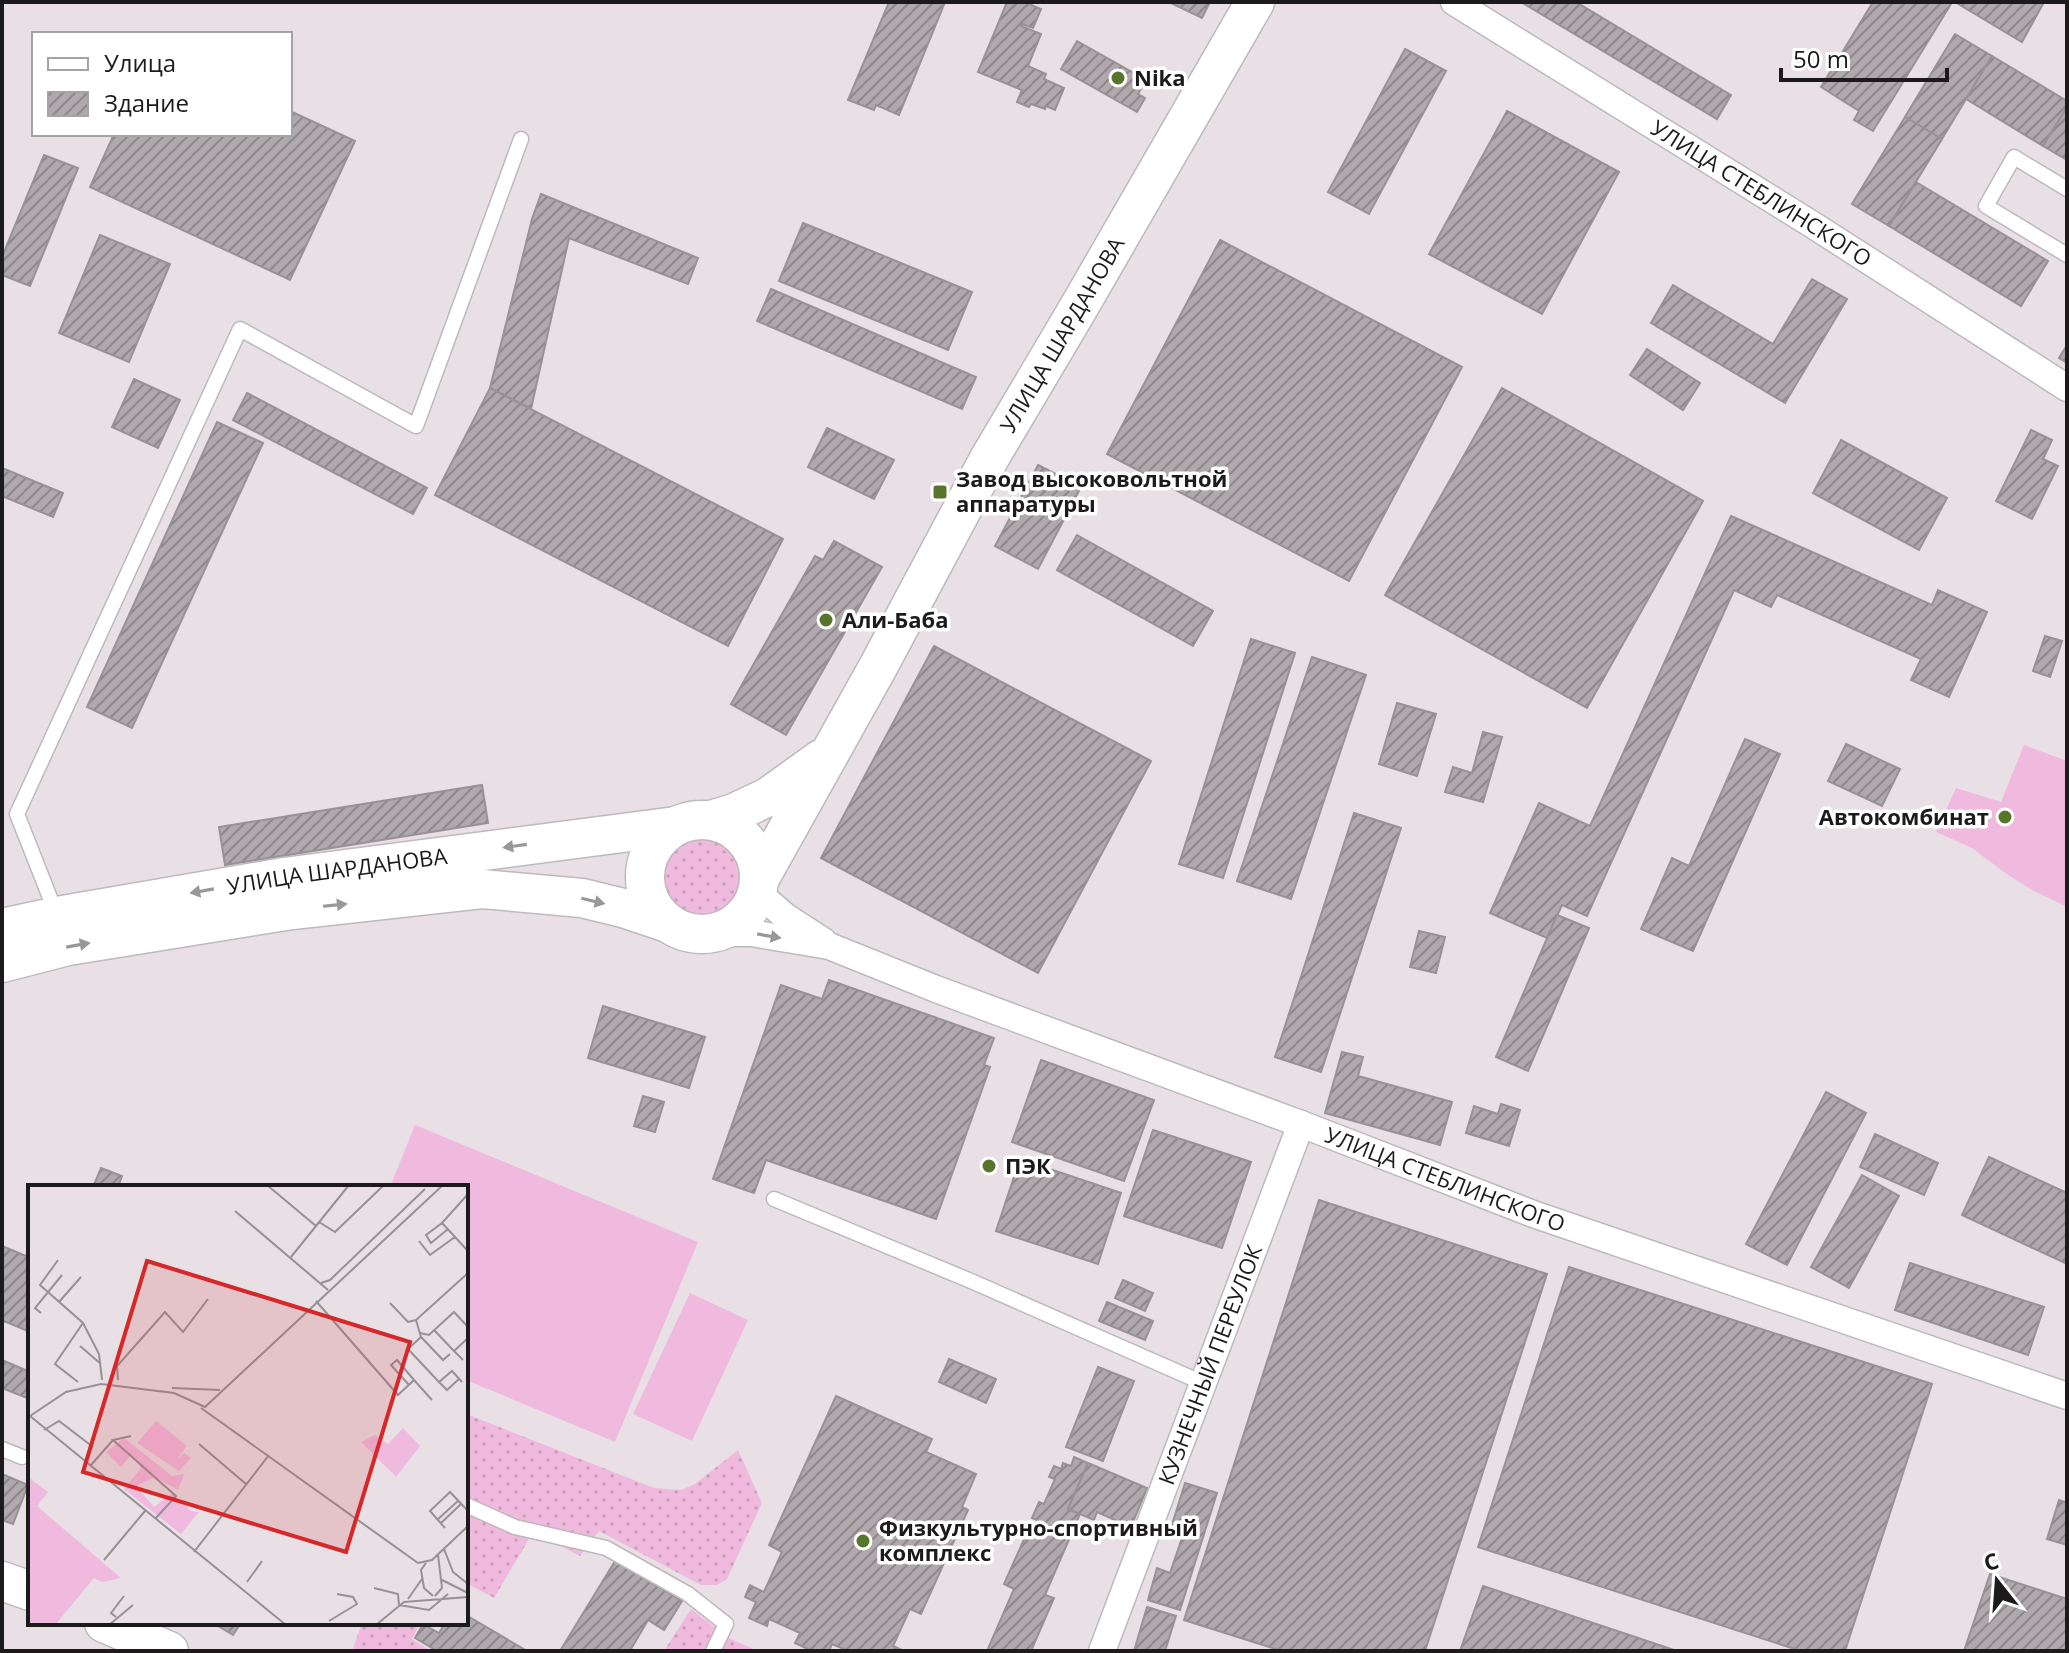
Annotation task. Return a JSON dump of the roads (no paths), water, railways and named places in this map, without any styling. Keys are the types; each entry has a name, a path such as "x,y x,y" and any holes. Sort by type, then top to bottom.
{"main road":[{"name":"УЛИЦА ШАРДАНОВА","path":"758,886 989,459 1255,2"},
{"path":"693,823 727,825 741,834 758,863 758,886 750,907 739,920 725,929 709,933 688,932 668,923 650,901 645,887 645,872 654,845 664,834 693,823 734,813 768,797 829,753"},
{"name":"УЛИЦА ШАРДАНОВА","path":"2,928 284,877 693,823"},
{"name":"УЛИЦА ШАРДАНОВА","path":"2,963 68,946 292,910 482,889 582,898 668,923"},
{"path":"2,1581 28,1590"},
{"path":"109,1625 169,1651"}],"street":[{"name":"УЛИЦА СТЕБЛИНСКОГО","path":"1454,2 1813,225 2067,388"},
{"path":"758,886 786,917 829,946"},
{"path":"709,933 751,933 829,946"},
{"name":"УЛИЦА СТЕБЛИНСКОГО","path":"829,946 1536,1215 2067,1396"},
{"name":"КУЗНЕЧНЫЙ ПЕРЕУЛОК","path":"1102,1651 1301,1124"}],"lane":[{"path":"57,916 17,814 240,329 416,426 521,139"},
{"path":"2067,189 2014,157 1986,206 2067,255"},
{"path":"774,1199 1203,1383"},
{"path":"2,1449 22,1457"},
{"path":"468,1506 515,1527 606,1548 688,1594 726,1624 713,1651"}],"place":[{"name":"Nika","path":"1118,78"},
{"name":"Завод высоковольтной аппаратуры","path":"940,492"},
{"name":"Али-Баба","path":"826,620"},
{"name":"Автокомбинат","path":"2005,817"},
{"name":"ПЭК","path":"989,1166"},
{"name":"Физкультурно-спортивный комплекс","path":"863,1541"}]}
